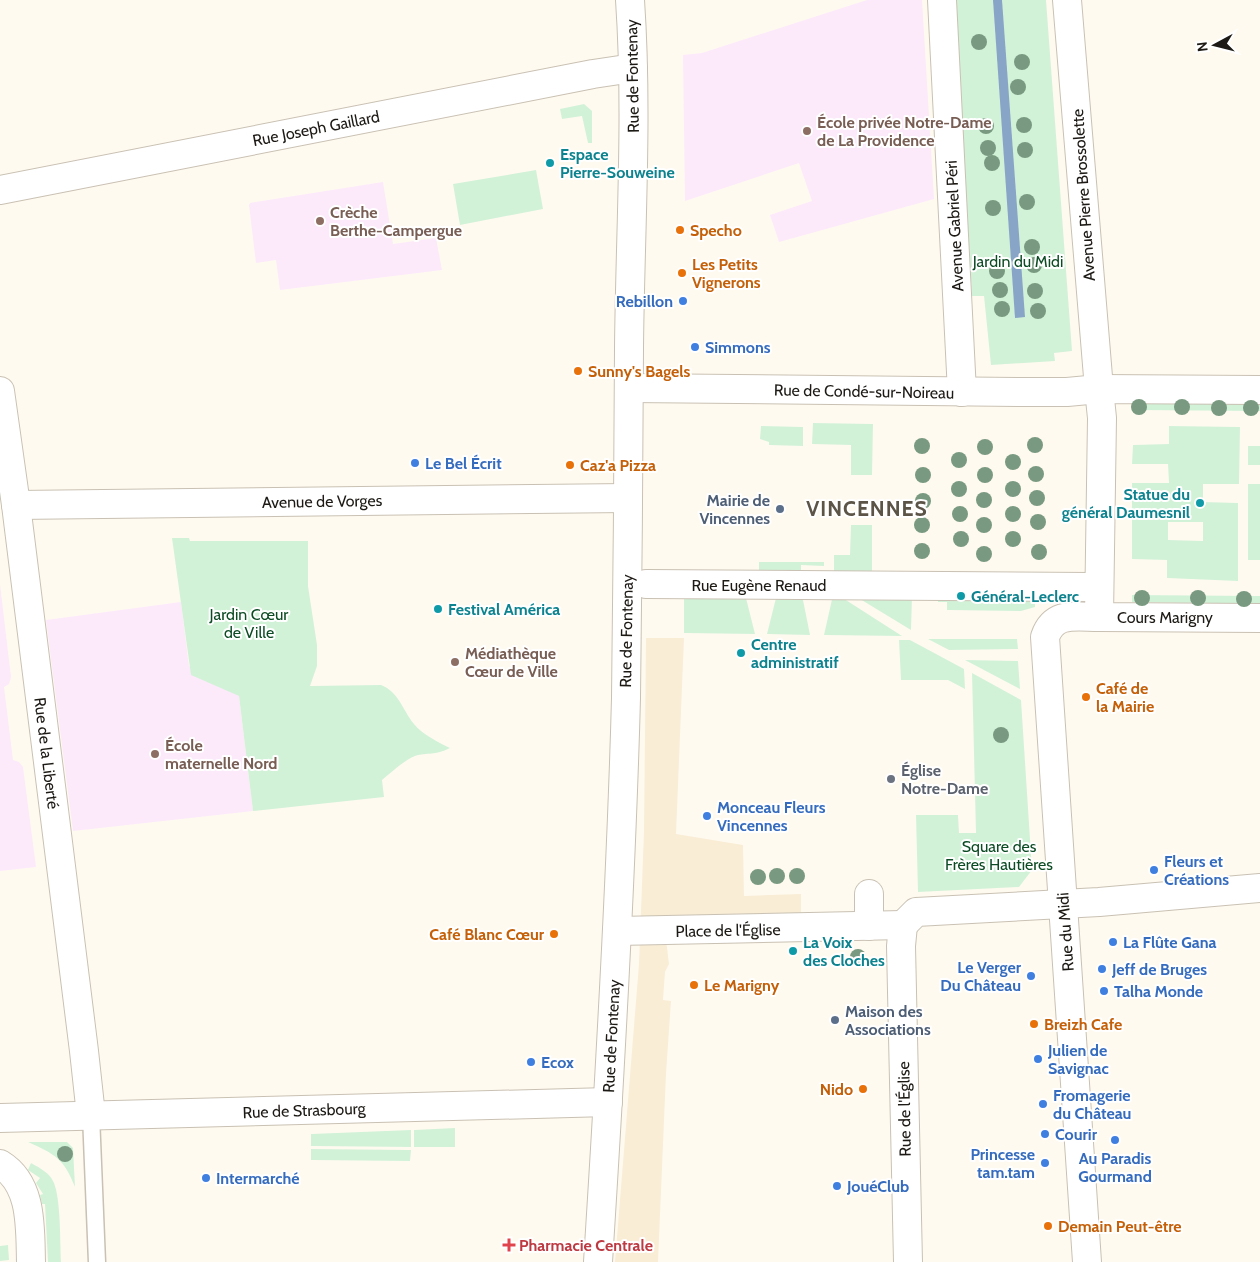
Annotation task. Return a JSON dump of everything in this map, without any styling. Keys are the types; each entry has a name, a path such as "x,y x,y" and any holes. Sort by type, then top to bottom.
{"street":[{"name":"Rue de Fontenay","path":"598,1262 617,931 626,698 631,212 634,114 633,37 630,0"},
{"name":"Avenue Gabriel Péri","path":"942,0 962,392"},
{"name":"Avenue Pierre Brossolette","path":"1067,0 1099,389"},
{"name":"Rue Joseph Gaillard","path":"0,190 573,78 633,68"},
{"name":"Rue de Condé-sur-Noireau","path":"629,388 962,392 1067,392 1099,389"},
{"path":"1099,389 1260,390"},
{"name":"Cours Marigny","path":"1099,389 1102,418 1099,617 1260,618"},
{"name":"Rue de la Liberté","path":"0,391 16,504 91,1115"},
{"name":"Avenue de Vorges","path":"16,504 628,498"},
{"name":"Rue Eugène Renaud","path":"646,584 1091,586"},
{"name":"Rue du Midi","path":"1087,1262 1045,637 1048,627 1056,620 1066,617 1099,617"},
{"path":"903,925 916,912 1063,904 1260,888"},
{"path":"868,894 869,926"},
{"name":"Place de l'Église","path":"617,931 903,925"},
{"name":"Rue de l'Église","path":"903,925 901,946 908,1262"},
{"name":"Rue de Strasbourg","path":"0,1118 608,1102"},
{"path":"0,1164 19,1182 29,1208 31,1262"}],"lane":[{"path":"91,1115 97,1262"}],"shaded area":[{"name":"École privée Notre-Dame de La Providence","path":"867,0 922,0 934,199 779,242 770,215 812,201 799,163 685,201 683,55 702,53"},
{"name":"Crèche Berthe-Campergue","path":"383,182 393,244 436,238 442,270 280,290 276,260 256,263 250,203"},
{"path":"0,584 11,677 9,684 4,687 13,760 19,762 23,767 36,867 0,871"},
{"name":"École maternelle Nord","path":"181,602 189,666 239,696 253,811 73,831 46,620"},
{"path":"646,638 684,638 676,834 743,845 744,896 801,894 801,928 665,931 669,964 665,972 663,1000 671,1001 658,1262 615,1262 639,964 644,831"}],"green space":[{"name":"Jardin du Midi","path":"955,0 1046,0 1072,351 1054,353 1055,361 991,365 984,296 972,296"},
{"path":"584,104 592,111 592,143 588,143 582,116 562,119 560,109"},
{"path":"536,170 543,209 460,225 453,184"},
{"path":"1134,403 1260,404 1260,411 1134,410"},
{"path":"813,423 873,424 872,475 851,475 851,445 812,444"},
{"path":"761,426 803,427 803,446 769,445 769,442 760,439"},
{"path":"1169,426 1240,427 1239,484 1203,484 1203,502 1238,503 1238,581 1167,578 1167,560 1132,559 1132,483 1169,483 1168,464 1132,464 1133,445 1169,444","holes":["1168,522 1203,522 1203,541 1168,540"]},
{"path":"1248,446 1260,446 1260,465 1248,465"},
{"path":"1248,484 1260,484 1260,560 1248,560"},
{"path":"851,525 872,525 872,575 834,574 834,555 850,555"},
{"name":"Jardin Cœur de Ville","path":"172,538 189,538 190,541 308,541 308,586 317,645 317,666 310,686 381,685 396,696 417,728 430,738 450,748 440,752 415,756 402,764 382,780 384,797 253,811 239,696 191,675"},
{"path":"759,562 824,562 824,566 801,565 801,574 759,574"},
{"path":"937,593 1035,594 1035,607 1021,611 947,610 947,602 938,602"},
{"path":"684,594 745,594 755,634 684,633"},
{"path":"777,594 802,595 810,635 767,634"},
{"path":"833,595 838,595 902,636 824,635"},
{"path":"1132,595 1260,596 1260,604 1132,602"},
{"path":"912,596 911,630 860,599"},
{"path":"928,639 1017,639 1018,649 949,650"},
{"path":"899,640 910,640 964,669 965,689 948,680 901,680"},
{"path":"965,660 1018,661 1020,689"},
{"name":"Square des Frères Hautières","path":"972,673 1021,700 1032,870 1019,887 918,892 916,815 958,815 959,833 976,833"},
{"path":"455,1128 455,1147 414,1147 414,1130"},
{"path":"411,1130 411,1147 311,1146 311,1134"},
{"path":"28,1142 67,1142 73,1148 75,1187 67,1170 58,1159"},
{"path":"311,1149 411,1150 410,1161 311,1160"},
{"path":"31,1163 47,1174 54,1183 59,1211 61,1262 48,1262 45,1204 42,1204 40,1195 43,1194 36,1183 40,1178 28,1170"},
{"path":"8,1245 9,1260 0,1261 0,1246"}],"water":[{"path":"993,0 1002,0 1025,317 1015,318"}],"place":[{"name":"École privée Notre-Dame de La Providence","path":"807,131"},
{"name":"Espace Pierre-Souweine","path":"550,163"},
{"name":"Crèche Berthe-Campergue","path":"320,221"},
{"name":"Specho","path":"680,230"},
{"name":"Les Petits Vignerons","path":"682,273"},
{"name":"Rebillon","path":"683,301"},
{"name":"Simmons","path":"695,347"},
{"name":"Sunny's Bagels","path":"578,371"},
{"name":"Le Bel Écrit","path":"415,463"},
{"name":"Caz'a Pizza","path":"570,465"},
{"name":"Statue du général Daumesnil","path":"1200,503"},
{"name":"Mairie de Vincennes","path":"780,509"},
{"name":"Général-Leclerc","path":"961,596"},
{"name":"Festival América","path":"438,609"},
{"name":"Centre administratif","path":"741,653"},
{"name":"Médiathèque Cœur de Ville","path":"455,662"},
{"name":"Café de la Mairie","path":"1086,697"},
{"name":"École maternelle Nord","path":"155,754"},
{"name":"Église Notre-Dame","path":"891,779"},
{"name":"Monceau Fleurs Vincennes","path":"707,816"},
{"name":"Fleurs et Créations","path":"1154,870"},
{"name":"Café Blanc Cœur","path":"554,934"},
{"name":"La Flûte Gana","path":"1113,942"},
{"name":"La Voix des Cloches","path":"793,951"},
{"name":"Jeff de Bruges","path":"1102,969"},
{"name":"Le Verger Du Château","path":"1031,976"},
{"name":"Le Marigny","path":"694,985"},
{"name":"Talha Monde","path":"1104,991"},
{"name":"Maison des Associations","path":"835,1020"},
{"name":"Breizh Cafe","path":"1034,1024"},
{"name":"Julien de Savignac","path":"1038,1059"},
{"name":"Ecox","path":"531,1062"},
{"name":"Nido","path":"863,1089"},
{"name":"Fromagerie du Château","path":"1043,1104"},
{"name":"Courir","path":"1045,1134"},
{"name":"Au Paradis Gourmand","path":"1115,1140"},
{"name":"Princesse tam.tam","path":"1045,1163"},
{"name":"Intermarché","path":"206,1178"},
{"name":"JouéClub","path":"837,1186"},
{"name":"Demain Peut-être","path":"1048,1226"},
{"name":"Pharmacie Centrale","path":"509,1245"}],"district":[{"name":"VINCENNES","path":"867,509"}]}
